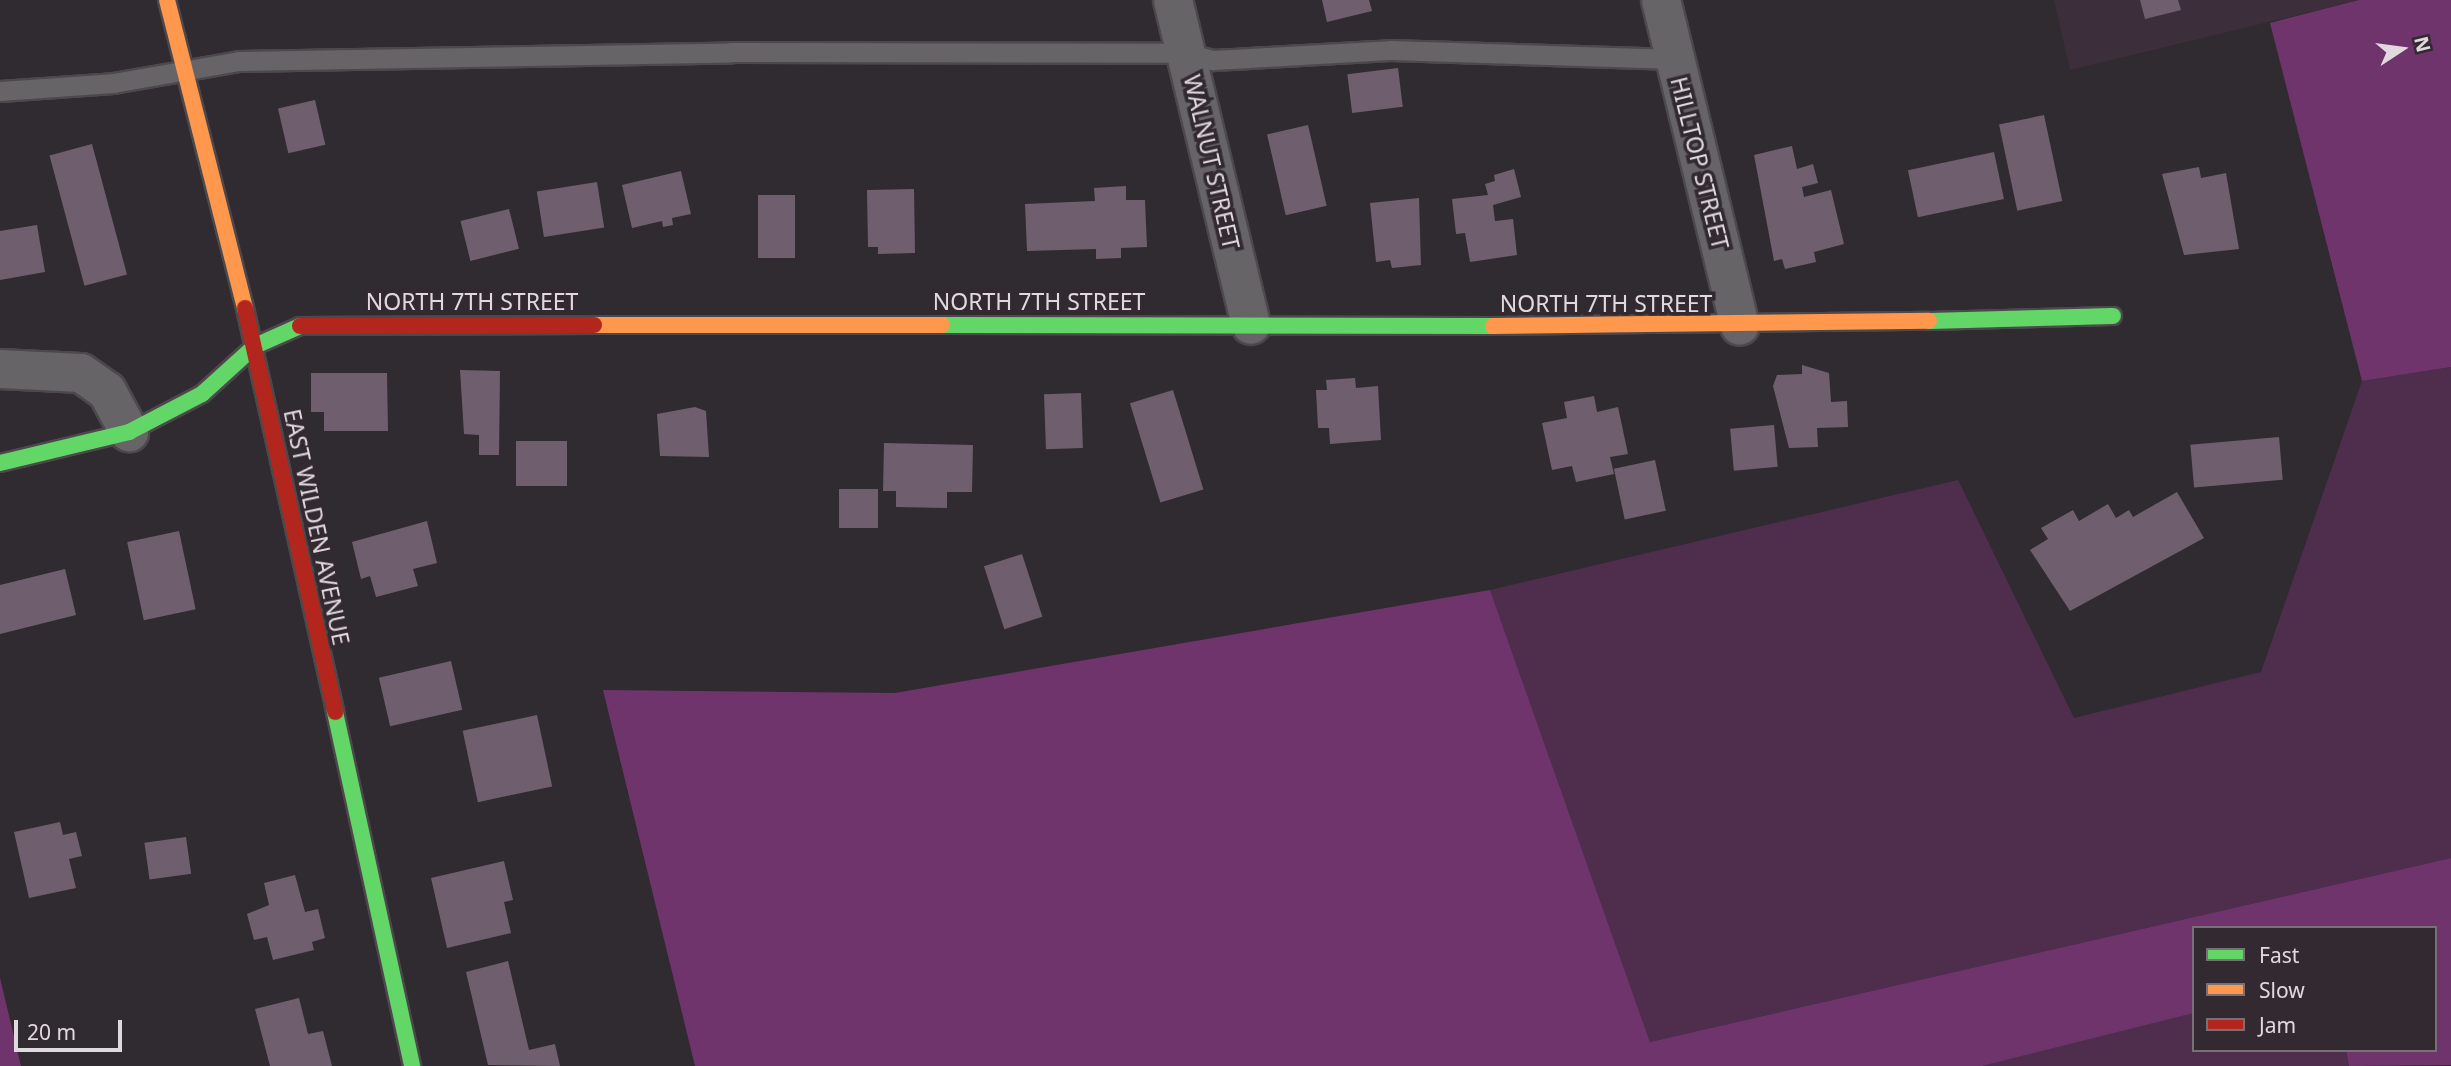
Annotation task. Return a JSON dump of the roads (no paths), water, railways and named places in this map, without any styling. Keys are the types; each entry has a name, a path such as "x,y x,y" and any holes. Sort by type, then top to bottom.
{"street":[{"name":"EAST WILDEN AVENUE","path":"167,0 255,346 412,1066"},
{"name":"WALNUT STREET","path":"1173,0 1251,325"},
{"name":"HILLTOP STREET","path":"1661,0 1740,326"},
{"name":"NORTH 7TH STREET","path":"0,463 129,432 202,394 255,346 302,325 1740,326 2113,316"},
{"path":"0,369 81,373 107,391 129,432"}],"lane":[{"path":"0,91 113,83 186,68 239,61 717,52 1186,53 1213,60 1390,50 1675,59"}]}
